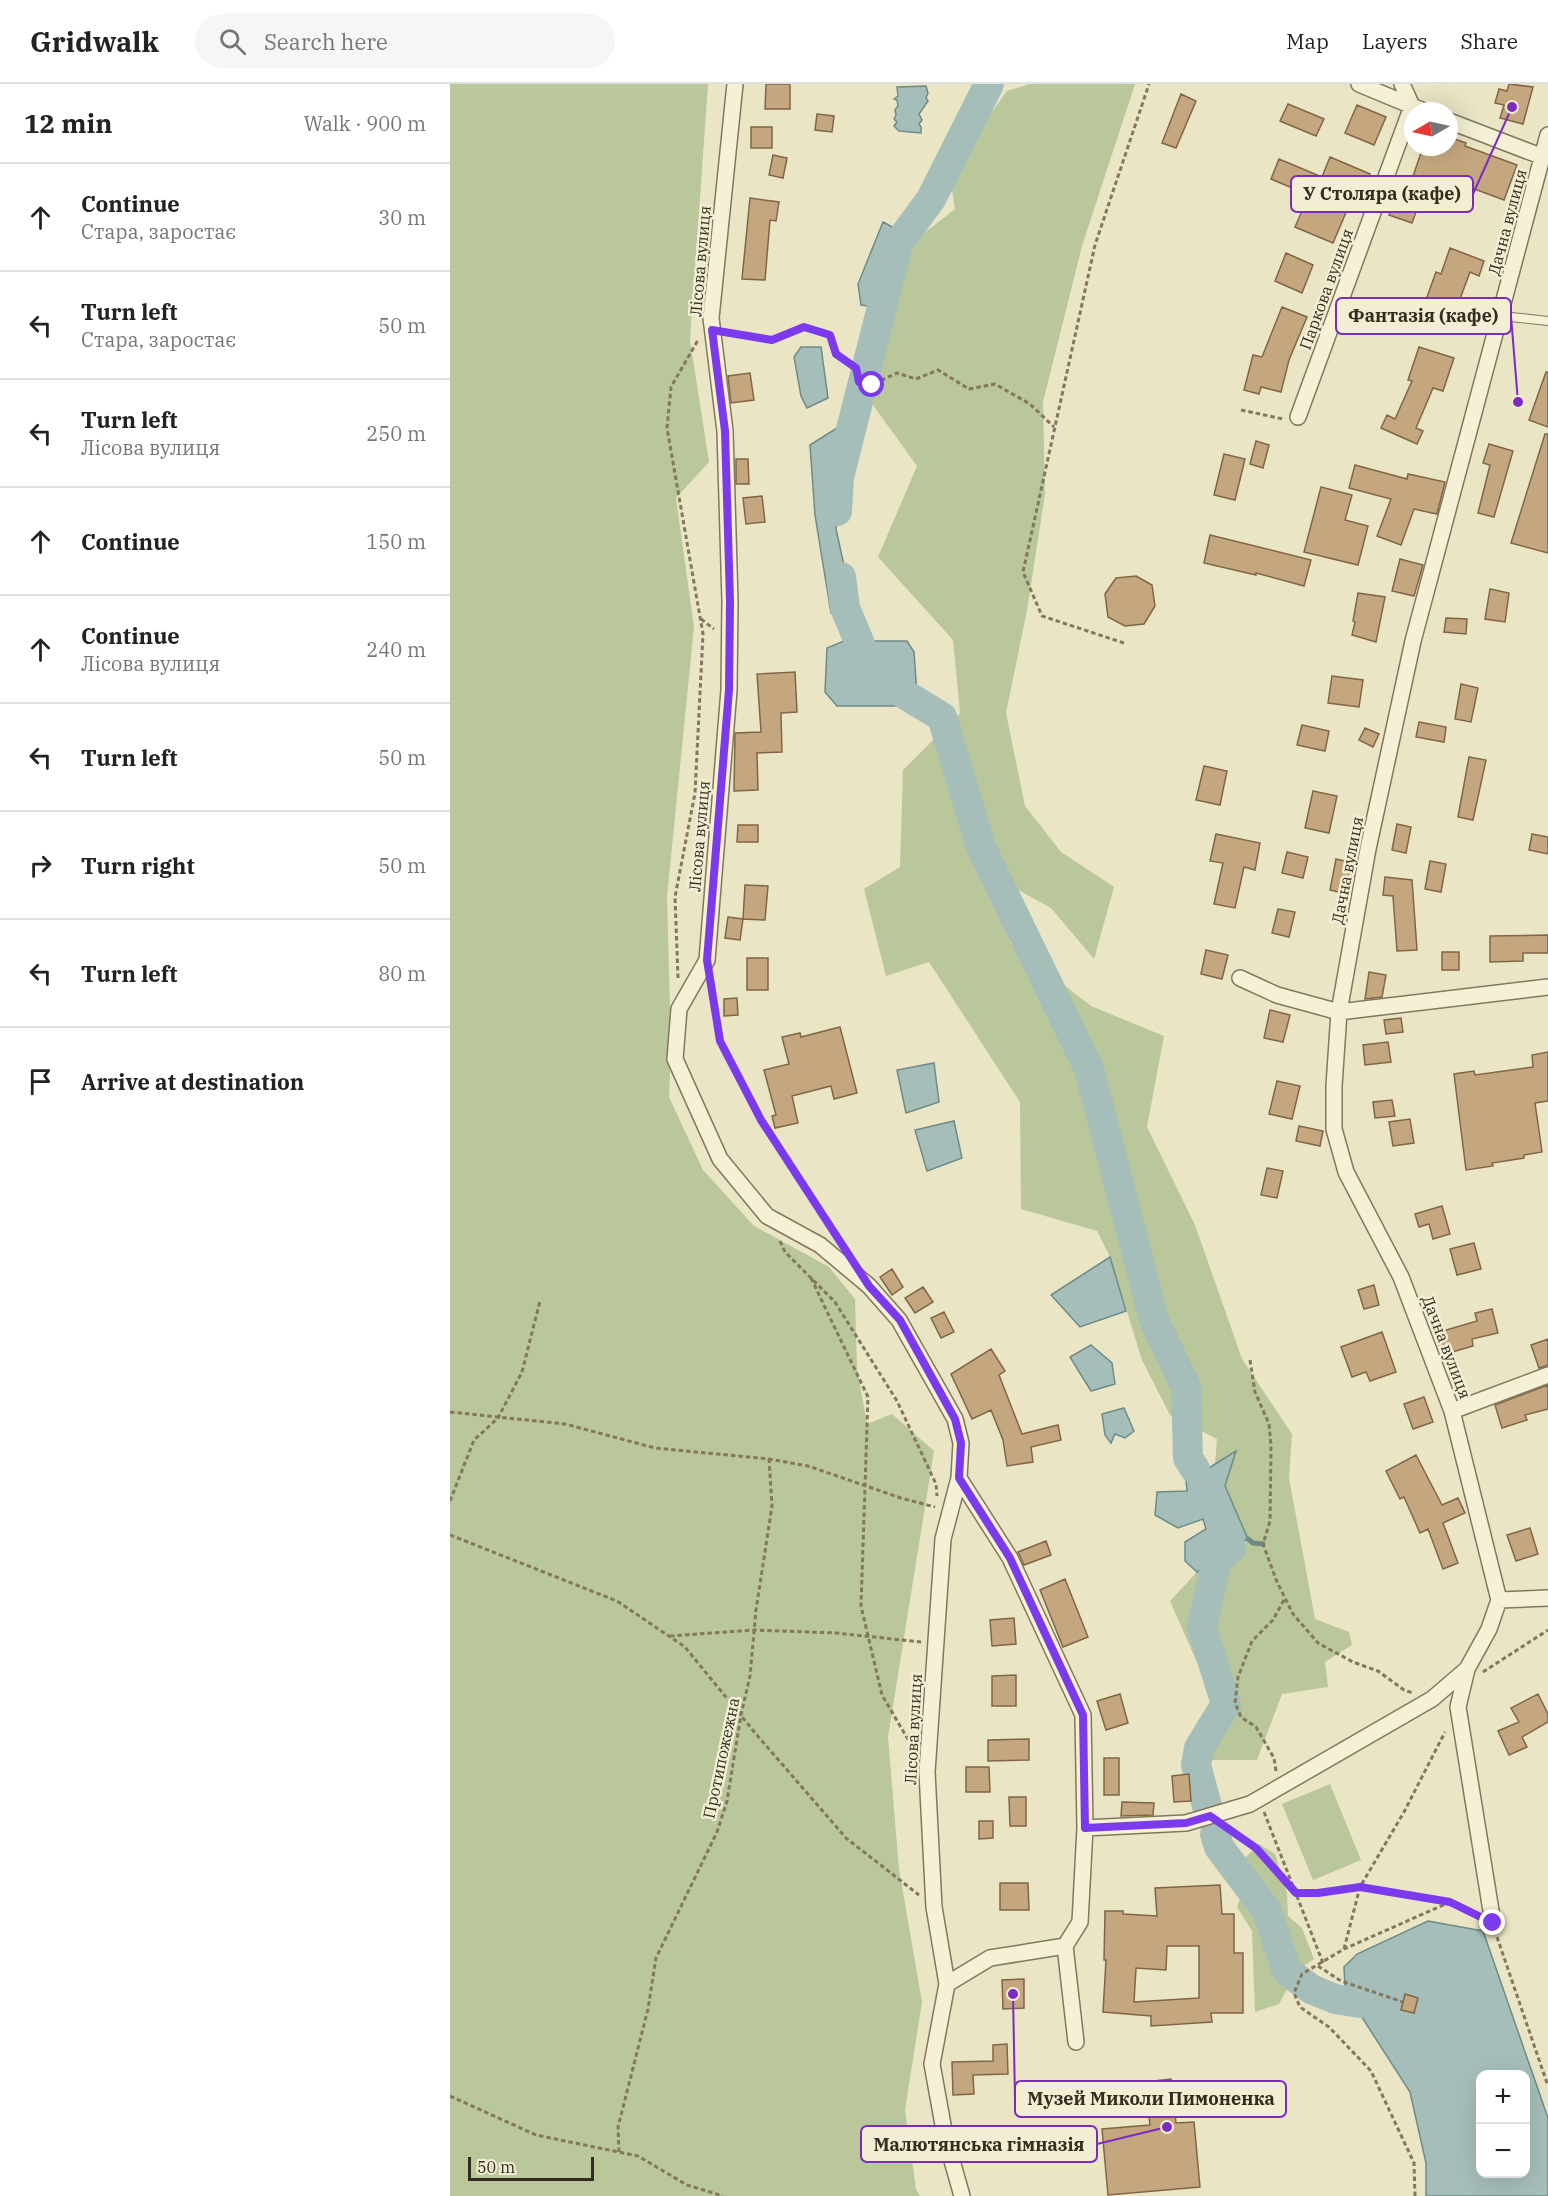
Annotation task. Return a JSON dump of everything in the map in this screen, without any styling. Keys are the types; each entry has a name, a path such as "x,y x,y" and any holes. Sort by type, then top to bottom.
{"street":[{"name":"Лісова вулиця","path":"735,84 712,324 725,431 730,601 729,690 707,960 679,1009 675,1059 720,1159 767,1216 820,1245 869,1286 900,1320 955,1419 961,1443 959,1478 944,1510 927,1772 934,1907 947,1984 932,2064 945,2136 962,2196"},
{"path":"1359,84 1404,103"},
{"path":"1402,84 1414,102"},
{"path":"1458,125 1543,158"},
{"name":"Дачна вулиця","path":"1499,1600 1452,1411 1401,1277 1346,1172 1334,1129 1334,1086 1339,1012 1368,849 1413,641 1502,316 1548,135"},
{"name":"Паркова вулиця","path":"1298,417 1404,145"},
{"path":"1240,978 1277,994 1339,1012 1548,987"},
{"path":"1452,1411 1548,1375"},
{"path":"959,1478 1010,1558 1083,1715 1085,1828 1080,1922 1065,1946 1076,2042"},
{"path":"1493,1923 1458,1707 1467,1669 1489,1629 1499,1600 1548,1598"},
{"path":"1085,1828 1186,1823 1250,1804 1432,1699 1467,1669"},
{"path":"947,1984 990,1958 1065,1946"}],"lane":[{"path":"1502,316 1548,321"}],"path":[{"path":"1124,643 1042,615 1023,572 1095,246 1149,84"},
{"path":"679,1009 675,897 695,793 704,634 667,428 671,387 712,324 772,340 804,327 830,335 836,354 856,368 859,382 872,385 897,373 916,379 938,370 969,389 995,384 1030,404 1054,427"},
{"path":"1241,410 1293,421 1298,417"},
{"path":"707,960 720,1041 761,1120 837,1238"},
{"path":"767,1216 785,1252 835,1302 897,1401 936,1484 944,1510"},
{"path":"811,1278 868,1397 861,1606 882,1695 927,1772"},
{"path":"450,1501 474,1440 498,1418 522,1372 540,1301"},
{"path":"1250,1360 1255,1392 1269,1424 1271,1446 1270,1521 1263,1544 1293,1614 1318,1643 1353,1662 1378,1671 1404,1690 1432,1699"},
{"path":"450,1412 564,1424 655,1448 807,1466 944,1510"},
{"name":"Протипожежна","path":"619,2152 618,2127 648,2009 657,1958 717,1832 727,1801 750,1676 754,1630 772,1506 769,1460"},
{"path":"450,1535 617,1601 685,1647 846,1838 934,1907"},
{"path":"1277,1787 1274,1758 1256,1727 1241,1717 1235,1703 1238,1677 1252,1641 1272,1620 1285,1598"},
{"path":"669,1636 754,1630 936,1644"},
{"path":"1464,1685 1548,1630"},
{"path":"1344,1949 1360,1887 1404,1812 1458,1707"},
{"path":"1259,1799 1323,1963"},
{"path":"1210,1816 1256,1848 1296,1893 1318,1893 1360,1887 1450,1902 1493,1923 1548,2086"},
{"path":"1415,2196 1414,2163 1371,2071 1329,2027 1300,2007 1293,1993 1302,1974 1344,1949 1450,1902"},
{"path":"1318,1966 1341,1981 1403,2002"},
{"path":"450,2096 536,2135 638,2156 687,2185 723,2196"}],"green space":[{"path":"450,84 708,84 690,340 709,462 676,498 694,627 667,897 671,1047 669,1097 703,1170 754,1226 829,1267 855,1299 857,1368 867,1424 892,1414 934,1451 888,1737 899,1869 922,2002 905,2110 916,2189 920,2196 450,2196"},
{"path":"1029,84 1135,84 1082,246 1043,402 1045,494 1027,610 1006,713 1025,806 1061,852 1114,887 1094,959 1051,908 1002,881 1010,943 1091,1006 1164,1036 1147,1127 1195,1225 1242,1359 1292,1434 1289,1478 1315,1619 1349,1632 1352,1645 1325,1662 1328,1687 1282,1694 1257,1760 1209,1760 1186,1752 1215,1703 1170,1601 1197,1572 1226,1575 1248,1539 1225,1486 1235,1452 1215,1464 1217,1439 1170,1415 1142,1360 1110,1257 1097,1231 1021,1209 1020,1102 929,962 886,976 864,889 900,867 903,770 960,713 953,640 878,557 917,466 870,401 909,245 955,209 949,170 1007,91"},
{"path":"1330,1784 1361,1860 1313,1880 1282,1804"},
{"path":"1259,1844 1275,1854 1287,1893 1288,1916 1302,1928 1314,1959 1297,1970 1279,2004 1255,2012 1252,1931 1237,1907 1243,1892 1255,1881 1244,1859"}],"water":[{"path":"926,86 928,101 919,114 922,120 919,124 921,133 899,131 894,126 897,122 894,119 898,106 897,100 894,99 898,96 897,87"},
{"path":"883,222 898,230 879,286 875,307 861,305 858,284"},
{"path":"801,347 821,347 828,398 807,408 801,396 794,357"},
{"path":"840,426 844,435 836,529 854,611 846,620 831,613 815,515 810,445"},
{"path":"844,641 907,641 914,652 917,694 909,706 837,706 825,692 827,648"},
{"path":"934,1063 939,1102 906,1113 897,1070"},
{"path":"954,1121 962,1158 927,1171 915,1130"},
{"path":"1110,1257 1126,1311 1080,1327 1051,1295"},
{"path":"1091,1345 1112,1363 1115,1384 1091,1391 1070,1357"},
{"path":"1124,1408 1134,1431 1125,1438 1115,1434 1111,1443 1105,1435 1102,1414"},
{"path":"1181,1424 1195,1437 1204,1471 1236,1451 1225,1486 1248,1539 1197,1572 1185,1561 1185,1542 1206,1529 1203,1519 1178,1528 1155,1515 1157,1492 1187,1491"},
{"path":"1428,1921 1483,1931 1548,2118 1548,2196 1426,2196 1426,2163 1410,2092 1356,2008 1325,2000 1318,1990 1345,1988 1344,1967 1357,1954"}],"building":[{"path":"766,84 790,84 790,109 765,109"},
{"path":"1509,84 1533,87 1523,124 1500,118 1504,105 1495,103 1499,89 1507,91"},
{"path":"1181,94 1196,101 1176,148 1162,143"},
{"path":"1288,104 1324,119 1316,136 1280,121"},
{"path":"1357,105 1386,117 1374,145 1345,133"},
{"path":"817,114 834,116 832,132 815,130"},
{"path":"751,127 772,127 772,148 751,148"},
{"path":"1458,140 1466,143 1465,146 1517,165 1504,200 1453,181 1452,184 1429,176 1412,223 1389,215 1402,178 1411,182 1420,156 1458,156"},
{"path":"773,155 787,158 783,178 769,175"},
{"path":"1330,157 1370,174 1356,206 1350,203 1333,243 1295,227 1309,195 1271,179 1279,159 1322,177"},
{"path":"750,198 779,202 776,221 770,220 765,280 742,279"},
{"path":"1450,248 1484,261 1479,276 1470,272 1457,307 1427,297 1436,272 1441,274"},
{"path":"1286,253 1313,265 1302,293 1275,281"},
{"path":"1282,307 1307,317 1289,360 1281,392 1261,387 1259,394 1244,390 1253,355 1262,357"},
{"path":"1419,347 1454,358 1443,391 1433,388 1416,428 1423,431 1417,444 1381,428 1387,415 1395,419 1412,381 1408,380"},
{"path":"1546,372 1548,372 1548,427 1529,420"},
{"path":"750,373 754,400 731,403 728,376"},
{"path":"1545,434 1548,434 1548,553 1511,543"},
{"path":"1256,441 1269,445 1263,468 1250,464"},
{"path":"1489,444 1513,451 1494,517 1478,513 1490,465 1483,463"},
{"path":"1224,454 1245,459 1235,500 1214,495"},
{"path":"736,459 748,459 749,484 736,484"},
{"path":"1355,465 1407,479 1408,474 1445,482 1437,514 1414,509 1401,545 1377,536 1391,499 1349,488"},
{"path":"1321,487 1352,495 1345,520 1368,526 1358,565 1304,552"},
{"path":"762,496 765,522 746,524 743,498"},
{"path":"1210,535 1311,560 1304,586 1256,573 1256,575 1204,563"},
{"path":"1400,559 1423,565 1414,596 1392,591"},
{"path":"1136,576 1152,585 1155,606 1144,624 1125,626 1108,617 1105,594 1116,578"},
{"path":"1490,589 1509,593 1505,622 1485,619"},
{"path":"1358,593 1385,597 1376,642 1352,635"},
{"path":"1446,618 1467,619 1466,634 1444,632"},
{"path":"795,672 797,712 781,713 782,752 757,753 758,790 734,791 735,733 761,732 757,674"},
{"path":"1332,676 1363,680 1359,707 1328,703"},
{"path":"1461,684 1478,688 1471,722 1455,719"},
{"path":"1419,722 1446,727 1444,742 1416,737"},
{"path":"1302,725 1329,731 1325,751 1297,745"},
{"path":"1365,728 1379,734 1373,747 1359,740"},
{"path":"1469,757 1486,760 1473,820 1458,817"},
{"path":"1204,766 1227,771 1220,805 1196,800"},
{"path":"1313,791 1337,796 1329,833 1305,828"},
{"path":"1397,824 1411,827 1406,853 1392,850"},
{"path":"738,825 758,825 758,842 737,842"},
{"path":"1216,834 1260,843 1255,870 1244,867 1235,908 1214,904 1223,863 1210,861"},
{"path":"1532,834 1548,837 1548,854 1529,850"},
{"path":"1287,852 1308,857 1303,878 1282,873"},
{"path":"1336,859 1354,863 1347,894 1330,890"},
{"path":"1430,861 1446,864 1441,892 1425,889"},
{"path":"1385,877 1412,880 1417,950 1397,951 1393,896 1383,895"},
{"path":"745,885 768,886 765,920 743,919"},
{"path":"1278,909 1295,912 1289,937 1272,933"},
{"path":"728,917 743,919 740,940 725,938"},
{"path":"1548,935 1548,953 1523,953 1523,961 1490,962 1490,936"},
{"path":"1206,950 1228,955 1222,979 1201,974"},
{"path":"1442,952 1459,952 1459,970 1442,970"},
{"path":"747,958 768,958 768,990 747,990"},
{"path":"1369,972 1386,975 1382,997 1365,999"},
{"path":"737,998 738,1015 724,1016 724,999"},
{"path":"1270,1010 1290,1015 1283,1042 1264,1038"},
{"path":"1401,1018 1403,1032 1386,1034 1384,1020"},
{"path":"840,1027 857,1093 834,1099 831,1086 792,1096 798,1123 775,1128 772,1116 776,1115 764,1070 789,1064 782,1037 800,1033 801,1037"},
{"path":"1388,1042 1391,1062 1365,1065 1363,1045"},
{"path":"1548,1052 1548,1101 1535,1103 1542,1152 1524,1155 1524,1158 1492,1163 1493,1166 1466,1170 1454,1074 1474,1071 1475,1075 1533,1067 1532,1055"},
{"path":"1277,1081 1300,1086 1292,1119 1269,1114"},
{"path":"1392,1100 1395,1116 1375,1118 1373,1102"},
{"path":"1410,1119 1414,1143 1393,1146 1389,1122"},
{"path":"1299,1126 1323,1131 1320,1146 1296,1141"},
{"path":"1267,1168 1283,1171 1277,1198 1261,1195"},
{"path":"1442,1206 1450,1234 1433,1239 1429,1224 1419,1227 1415,1214"},
{"path":"1474,1243 1481,1269 1457,1275 1450,1249"},
{"path":"892,1269 903,1287 892,1295 880,1277"},
{"path":"1374,1285 1379,1305 1364,1309 1358,1290"},
{"path":"923,1287 933,1302 915,1313 905,1298"},
{"path":"1492,1309 1498,1333 1472,1339 1473,1346 1442,1355 1436,1333 1477,1321 1475,1313"},
{"path":"944,1312 954,1332 941,1338 931,1318"},
{"path":"1382,1332 1396,1372 1370,1381 1366,1372 1352,1377 1341,1347"},
{"path":"1548,1339 1548,1365 1539,1368 1531,1345"},
{"path":"991,1349 1005,1371 999,1375 1022,1434 1058,1425 1061,1440 1031,1447 1033,1462 1007,1466 1003,1440 991,1410 972,1419 951,1374"},
{"path":"1548,1385 1548,1409 1525,1415 1527,1420 1502,1428 1495,1405"},
{"path":"1424,1397 1433,1422 1413,1429 1404,1404"},
{"path":"1416,1455 1442,1505 1458,1498 1465,1513 1443,1523 1458,1563 1443,1569 1428,1529 1420,1533 1404,1497 1400,1499 1386,1471"},
{"path":"1530,1528 1538,1554 1516,1561 1507,1535"},
{"path":"1046,1541 1051,1555 1024,1565 1018,1552"},
{"path":"1065,1579 1088,1637 1063,1647 1040,1590"},
{"path":"1014,1618 1016,1644 992,1646 990,1620"},
{"path":"1016,1675 1016,1706 992,1706 992,1676"},
{"path":"1120,1694 1128,1723 1106,1730 1097,1701"},
{"path":"1538,1694 1548,1714 1548,1722 1522,1737 1527,1747 1509,1755 1498,1731 1519,1722 1511,1708"},
{"path":"1029,1739 1029,1760 988,1761 988,1740"},
{"path":"1104,1758 1119,1758 1119,1795 1104,1795"},
{"path":"966,1767 989,1767 990,1792 966,1792"},
{"path":"1189,1774 1191,1801 1174,1802 1172,1776"},
{"path":"1009,1797 1026,1797 1026,1826 1010,1826"},
{"path":"1122,1802 1154,1803 1153,1815 1121,1816"},
{"path":"979,1821 993,1821 993,1838 979,1839"},
{"path":"1000,1883 1028,1883 1029,1910 1000,1910"},
{"path":"1220,1885 1222,1914 1234,1914 1234,1953 1243,1953 1243,2013 1211,2013 1212,2022 1151,2026 1151,2016 1103,2012 1106,1960 1104,1960 1105,1911 1157,1916 1155,1888","holes":["1167,1946 1199,1946 1199,1998 1134,2002 1136,1968 1166,1970"]},
{"path":"1024,1979 1024,2008 1003,2009 1002,1980"},
{"path":"1405,1994 1418,1998 1414,2013 1401,2010"},
{"path":"1007,2044 1008,2074 973,2075 974,2094 953,2095 952,2062 993,2061 993,2045"},
{"path":"1171,2079 1176,2123 1194,2122 1200,2187 1108,2195 1102,2129 1150,2125 1145,2082"}],"waterway":[{"path":"837,511 839,477 898,244 931,199 989,84"},
{"path":"841,577 845,608 873,675 942,717 981,847 1089,1069 1154,1320 1186,1387 1188,1458 1195,1469"},
{"path":"1207,1806 1196,1765 1199,1748 1226,1704 1202,1628 1216,1562 1231,1548 1221,1520"},
{"path":"1248,1539 1253,1543 1263,1544"},
{"path":"1215,1834 1219,1847 1267,1911 1287,1971 1311,1989 1335,1999 1360,2003"}],"place":[{"name":"У Столяра (кафе)","path":"1512,107"},
{"name":"Фантазія (кафе)","path":"1518,402"},
{"name":"Музей Миколи Пимоненка","path":"1013,1994"},
{"name":"Малютянська гімназія","path":"1167,2127"}],"route":[{"path":"872,385 859,382 856,368 836,354 830,335 804,327 772,340 712,330 725,431 730,601 729,690 707,960 720,1041 761,1120 869,1286 900,1320 955,1419 961,1443 959,1478 1010,1558 1083,1715 1085,1828 1186,1823 1210,1816 1256,1848 1296,1893 1318,1893 1360,1887 1450,1902 1493,1923"}]}
